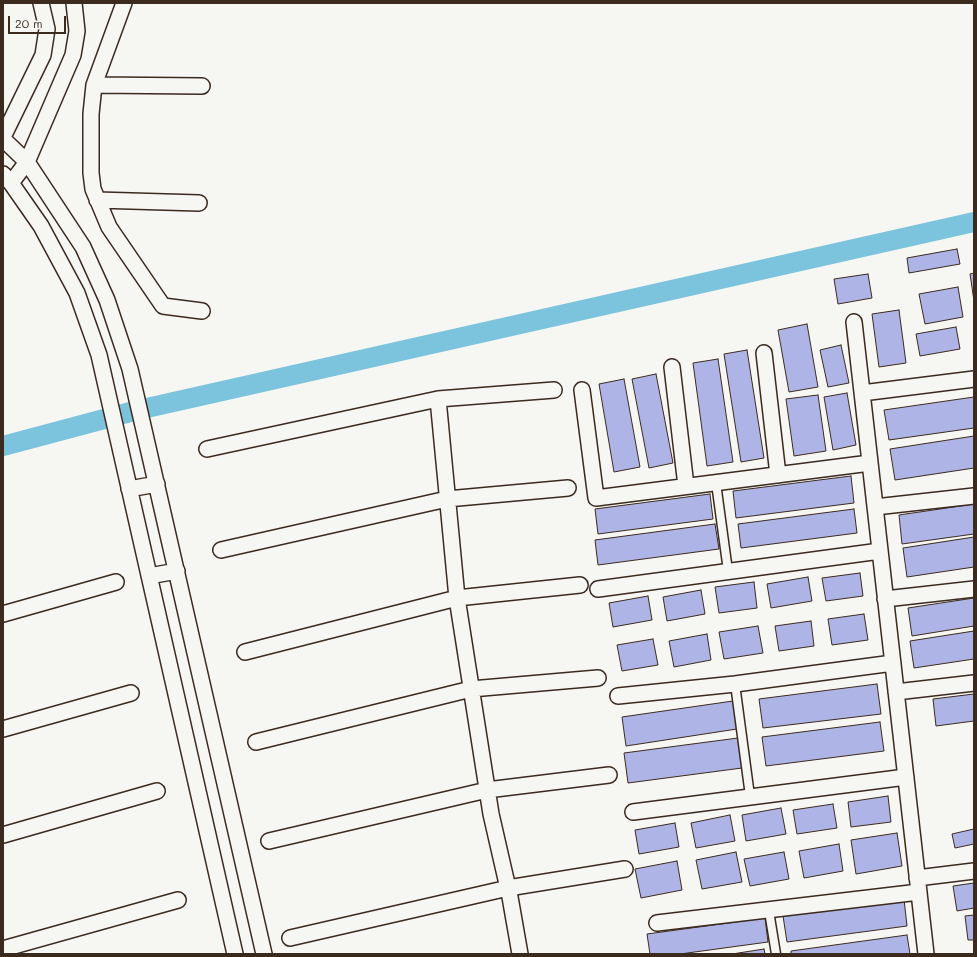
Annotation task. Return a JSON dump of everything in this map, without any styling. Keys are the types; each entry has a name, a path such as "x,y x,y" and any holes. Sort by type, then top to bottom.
{"street":[{"path":"41,3 47,29 43,55 3,138 27,162 83,247 107,300 130,369 264,954"},
{"path":"74,3 77,30 73,55 27,162 7,178 41,226 77,293 103,373 235,954"},
{"path":"124,3 94,85 91,114 91,172 93,189 109,227 163,306 202,311"},
{"path":"94,85 202,86"},
{"path":"97,200 199,203"},
{"path":"88,324 113,317"},
{"path":"854,322 926,954"},
{"path":"764,353 778,475"},
{"path":"672,367 686,486"},
{"path":"862,393 974,379"},
{"path":"207,449 438,399 554,390"},
{"path":"582,390 596,498 870,463"},
{"path":"438,399 457,598 487,790 500,859 508,888 520,954"},
{"path":"129,490 157,484"},
{"path":"221,550 447,499 568,488"},
{"path":"875,507 974,496"},
{"path":"598,589 880,551"},
{"path":"149,576 177,571"},
{"path":"3,614 116,582"},
{"path":"245,652 457,598 580,585"},
{"path":"885,599 974,589"},
{"path":"618,696 736,684 893,663"},
{"path":"256,742 471,689 598,678"},
{"path":"896,692 974,683"},
{"path":"3,729 131,693"},
{"path":"269,841 487,790 609,775"},
{"path":"633,812 906,777"},
{"path":"3,835 157,791"},
{"path":"290,938 508,888 625,869"},
{"path":"657,923 770,911 918,885 974,871"},
{"path":"3,949 178,900"}],"lane":[{"path":"716,483 728,572"},
{"path":"736,684 750,796"},
{"path":"770,911 776,954"}],"building":[{"path":"957,249 960,264 909,273 907,258"},
{"path":"974,273 974,301 970,274"},
{"path":"868,274 872,298 838,304 834,279"},
{"path":"958,287 963,317 925,324 919,294"},
{"path":"899,310 906,363 879,367 872,314"},
{"path":"807,324 818,387 789,392 778,330"},
{"path":"956,327 960,349 920,356 916,334"},
{"path":"841,345 849,383 828,387 820,350"},
{"path":"747,350 764,458 741,462 724,354"},
{"path":"718,359 733,462 707,466 693,363"},
{"path":"656,374 673,463 649,468 632,379"},
{"path":"624,379 640,467 614,472 599,384"},
{"path":"847,393 856,445 833,450 824,397"},
{"path":"818,395 826,451 794,456 786,399"},
{"path":"974,397 974,428 889,440 884,410"},
{"path":"974,436 974,468 895,480 890,449"},
{"path":"851,476 854,503 736,518 733,491"},
{"path":"710,494 713,519 598,534 595,509"},
{"path":"974,504 974,534 902,544 899,515"},
{"path":"854,509 857,533 741,548 738,524"},
{"path":"715,524 719,549 598,565 595,540"},
{"path":"974,537 974,567 907,577 903,548"},
{"path":"860,573 863,596 826,601 822,578"},
{"path":"808,577 812,601 771,608 767,584"},
{"path":"754,582 757,608 719,613 715,587"},
{"path":"701,590 705,614 667,621 663,597"},
{"path":"648,596 652,620 613,627 609,603"},
{"path":"974,598 974,626 912,636 908,608"},
{"path":"864,614 868,640 832,645 828,619"},
{"path":"811,621 814,646 779,651 775,626"},
{"path":"758,626 763,653 724,659 719,632"},
{"path":"974,631 974,659 914,668 910,641"},
{"path":"707,634 711,660 674,667 669,641"},
{"path":"653,639 658,665 622,671 617,645"},
{"path":"877,684 881,714 763,728 759,699"},
{"path":"974,694 974,721 936,726 933,699"},
{"path":"733,701 737,729 626,746 622,717"},
{"path":"880,722 884,751 766,766 762,737"},
{"path":"738,738 742,768 628,783 624,753"},
{"path":"888,796 891,822 851,827 848,802"},
{"path":"833,804 837,828 797,834 793,810"},
{"path":"781,808 786,834 746,841 742,815"},
{"path":"730,815 735,841 696,848 691,823"},
{"path":"675,823 679,847 639,854 635,830"},
{"path":"974,829 974,844 955,848 952,834"},
{"path":"897,833 902,866 856,874 851,840"},
{"path":"839,844 843,871 804,878 799,851"},
{"path":"736,852 742,882 702,889 696,860"},
{"path":"784,852 789,879 750,886 744,859"},
{"path":"677,861 682,890 641,898 635,869"},
{"path":"974,883 974,908 957,911 953,886"},
{"path":"904,899 907,926 787,942 783,916"},
{"path":"974,915 974,940 968,940 965,916"},
{"path":"765,918 768,942 680,954 650,954 647,934"},
{"path":"907,935 910,954 791,954 791,951"},
{"path":"764,949 765,954 732,954"}],"waterway":[{"path":"3,446 138,410 974,222"}]}
